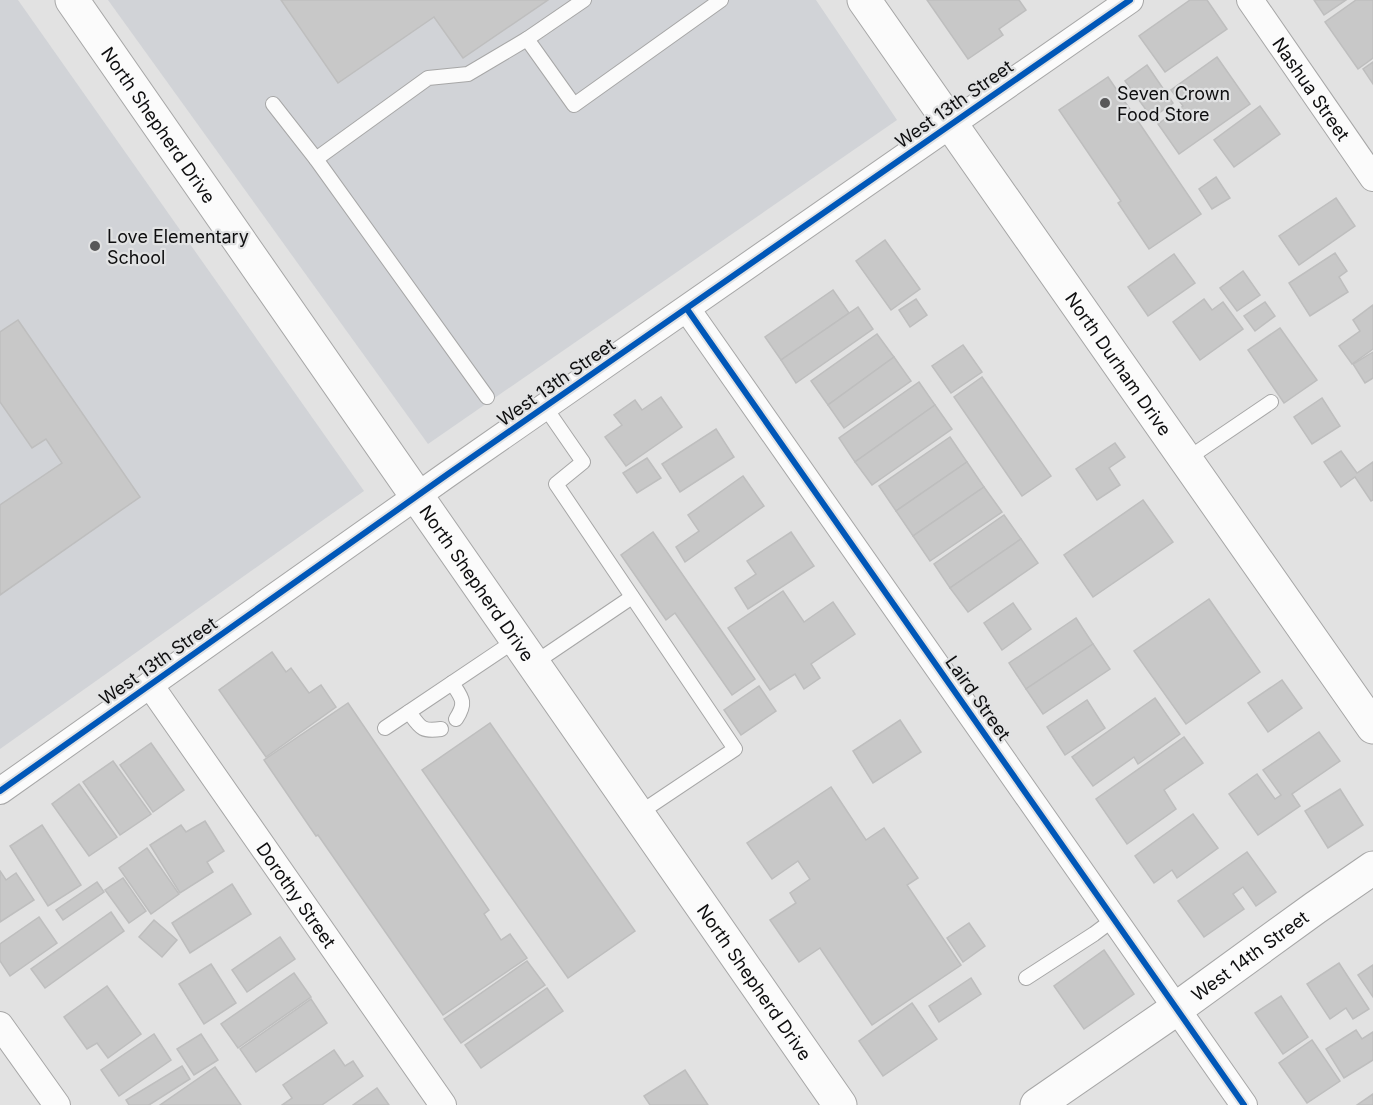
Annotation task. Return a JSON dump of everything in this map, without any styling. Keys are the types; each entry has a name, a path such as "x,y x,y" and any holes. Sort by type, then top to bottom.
{"main road":[{"name":"North Shepherd Drive","path":"72,0 840,1105"},
{"name":"North Durham Drive","path":"864,0 1373,727"},
{"name":"West 14th Street","path":"1037,1105 1373,868"}],"street":[{"name":"West 13th Street","path":"0,791 545,407 1130,0"},
{"name":"Nashua Street","path":"1250,0 1373,178"},
{"name":"Laird Street","path":"687,309 1244,1105"},
{"name":"Dorothy Street","path":"150,685 443,1105"},
{"path":"0,1025 57,1105"}],"lane":[{"path":"316,159 428,78 468,75 527,39 584,0"},
{"path":"527,39 574,105 721,0"},
{"path":"273,104 316,159 487,397"},
{"path":"1186,459 1271,402"},
{"path":"545,407 583,462 556,484 735,749 638,814"},
{"path":"385,728 452,683 525,652 632,597"},
{"path":"452,683 463,703 456,719"},
{"path":"409,712 424,729 430,731 441,729"},
{"path":"1026,978 1114,919"}],"shaded area":[{"name":"Love Elementary School","path":"0,0 18,0 364,491 0,749"},
{"path":"108,0 816,0 897,120 428,444"}],"building":[{"path":"281,0 548,0 463,58 434,17 338,83"},
{"path":"927,0 1019,0 1026,10 999,29 1003,35 968,59"},
{"path":"1190,0 1207,0 1227,29 1165,72 1139,36"},
{"path":"1314,0 1346,0 1324,15"},
{"path":"1356,0 1373,0 1373,58 1358,69 1325,22"},
{"path":"1217,57 1250,104 1179,154 1158,124 1183,106 1171,90"},
{"path":"1373,62 1373,84 1363,69"},
{"path":"1147,65 1173,103 1152,118 1125,81"},
{"path":"1108,77 1201,214 1149,249 1118,203 1121,201 1059,110"},
{"path":"1260,106 1280,134 1234,167 1214,140"},
{"path":"1216,177 1230,198 1212,209 1199,189"},
{"path":"1336,198 1355,226 1299,265 1279,236"},
{"path":"885,240 920,289 891,310 856,261"},
{"path":"1335,253 1347,271 1339,277 1348,292 1310,316 1289,283"},
{"path":"1174,254 1195,283 1148,316 1128,287"},
{"path":"1243,271 1260,295 1237,311 1220,288"},
{"path":"833,290 849,313 781,360 765,337"},
{"path":"916,299 927,315 910,327 899,310"},
{"path":"1204,299 1212,310 1223,302 1243,329 1200,360 1173,322"},
{"path":"1265,302 1275,316 1255,331 1244,316"},
{"path":"1373,305 1373,349 1352,364 1339,346 1360,331 1353,320"},
{"path":"858,307 873,329 796,383 781,360"},
{"path":"18,320 140,497 0,595 0,505 62,463 46,439 32,448 0,402 0,332"},
{"path":"1280,328 1317,380 1284,403 1248,350"},
{"path":"877,334 894,357 828,405 811,381"},
{"path":"963,345 982,372 951,393 932,366"},
{"path":"1373,352 1373,378 1365,383 1353,364"},
{"path":"894,357 911,381 844,428 828,405"},
{"path":"982,377 1051,476 1022,496 954,397"},
{"path":"919,382 935,405 855,462 839,438"},
{"path":"661,397 682,427 626,466 605,437 622,425 614,415 635,400 642,410"},
{"path":"1322,398 1340,426 1312,444 1294,417"},
{"path":"935,405 952,429 872,485 855,462"},
{"path":"716,429 734,457 680,492 662,464"},
{"path":"950,437 967,462 896,511 879,486"},
{"path":"1115,443 1125,457 1109,468 1120,485 1097,500 1076,469"},
{"path":"1341,451 1357,473 1373,462 1373,500 1371,501 1355,477 1341,487 1324,462"},
{"path":"647,458 661,478 637,493 623,473"},
{"path":"967,462 984,487 913,536 896,511"},
{"path":"743,476 764,506 685,562 676,547 699,531 688,515"},
{"path":"984,487 1002,512 930,561 913,536"},
{"path":"1143,500 1173,542 1093,597 1064,555"},
{"path":"1004,515 1021,539 950,588 934,564"},
{"path":"653,532 755,679 732,695 675,613 666,620 621,555"},
{"path":"791,532 814,566 748,609 735,588 756,574 747,561"},
{"path":"1021,539 1038,563 968,612 950,588"},
{"path":"783,591 804,622 833,602 855,634 811,664 820,678 804,689 795,674 770,690 728,628"},
{"path":"1209,599 1260,672 1186,724 1134,651"},
{"path":"1013,603 1031,629 1002,650 984,623"},
{"path":"1076,618 1093,644 1026,689 1009,663"},
{"path":"1093,644 1110,669 1043,714 1026,689"},
{"path":"272,652 286,672 291,668 309,693 321,685 336,707 266,757 219,690"},
{"path":"1282,680 1302,708 1268,732 1248,703"},
{"path":"759,686 776,711 741,735 724,710"},
{"path":"1155,698 1180,734 1138,764 1134,757 1093,786 1072,757"},
{"path":"1087,700 1105,728 1065,755 1047,727"},
{"path":"348,703 489,910 484,914 501,940 510,934 527,958 443,1015 264,760"},
{"path":"900,720 921,752 873,783 853,751"},
{"path":"490,723 635,931 568,978 422,770"},
{"path":"1319,732 1340,761 1292,794 1300,806 1258,835 1229,794 1257,774 1275,799 1281,795 1263,770"},
{"path":"1184,737 1203,763 1164,790 1176,809 1127,844 1096,799"},
{"path":"151,743 184,790 153,812 120,765"},
{"path":"113,761 151,814 120,835 83,782"},
{"path":"79,784 117,837 89,856 52,804"},
{"path":"831,787 866,840 884,828 918,878 907,885 961,965 872,1025 820,948 799,962 770,920 796,903 790,893 810,879 798,861 772,879 747,843"},
{"path":"1340,789 1363,825 1328,848 1305,811"},
{"path":"1193,814 1218,848 1177,878 1172,870 1154,883 1135,856"},
{"path":"205,821 224,851 207,862 213,872 180,893 150,845 181,825 186,832"},
{"path":"42,825 81,885 48,906 10,846"},
{"path":"147,848 179,894 151,914 119,868"},
{"path":"1247,852 1276,892 1256,906 1243,887 1233,894 1244,909 1204,937 1178,901"},
{"path":"0,871 6,880 16,873 34,900 0,922"},
{"path":"123,878 146,911 129,923 105,890"},
{"path":"97,882 104,892 63,920 56,910"},
{"path":"232,884 251,914 190,953 172,923"},
{"path":"111,912 124,931 45,988 31,969"},
{"path":"39,917 57,943 10,976 0,961 0,944"},
{"path":"154,920 177,940 162,957 139,937"},
{"path":"969,923 985,946 963,962 947,938"},
{"path":"280,937 295,959 247,992 232,970"},
{"path":"1104,950 1134,994 1084,1029 1054,986"},
{"path":"527,961 545,985 461,1043 444,1019"},
{"path":"1339,963 1369,1009 1353,1019 1346,1008 1330,1019 1307,984"},
{"path":"211,964 236,1003 204,1024 179,984"},
{"path":"1373,965 1373,997 1358,975"},
{"path":"294,973 311,997 238,1048 221,1024"},
{"path":"971,978 981,994 939,1022 929,1006"},
{"path":"107,986 141,1034 108,1058 97,1043 87,1049 64,1017"},
{"path":"547,988 563,1011 481,1068 465,1045"},
{"path":"1281,996 1308,1037 1283,1054 1255,1013"},
{"path":"311,999 327,1023 256,1072 240,1049"},
{"path":"912,1003 937,1039 883,1076 859,1041"},
{"path":"1356,1030 1362,1039 1373,1032 1373,1060 1344,1078 1326,1049"},
{"path":"154,1034 171,1060 119,1096 101,1070"},
{"path":"201,1034 218,1060 194,1075 177,1049"},
{"path":"1312,1040 1340,1081 1307,1103 1279,1063"},
{"path":"334,1050 345,1066 353,1061 363,1076 322,1105 282,1105 292,1098 283,1085"},
{"path":"182,1066 190,1079 149,1105 129,1105 126,1100"},
{"path":"215,1067 241,1105 160,1105"},
{"path":"685,1070 708,1105 650,1105 644,1096"},
{"path":"377,1088 389,1105 353,1105"},
{"path":"1373,1094 1373,1105 1357,1105"}],"cycle path":[{"path":"0,791 448,474 1130,0"},
{"path":"687,309 1244,1105"}],"place":[{"name":"Seven Crown Food Store","path":"1105,103"},
{"name":"Love Elementary School","path":"95,246"}]}
